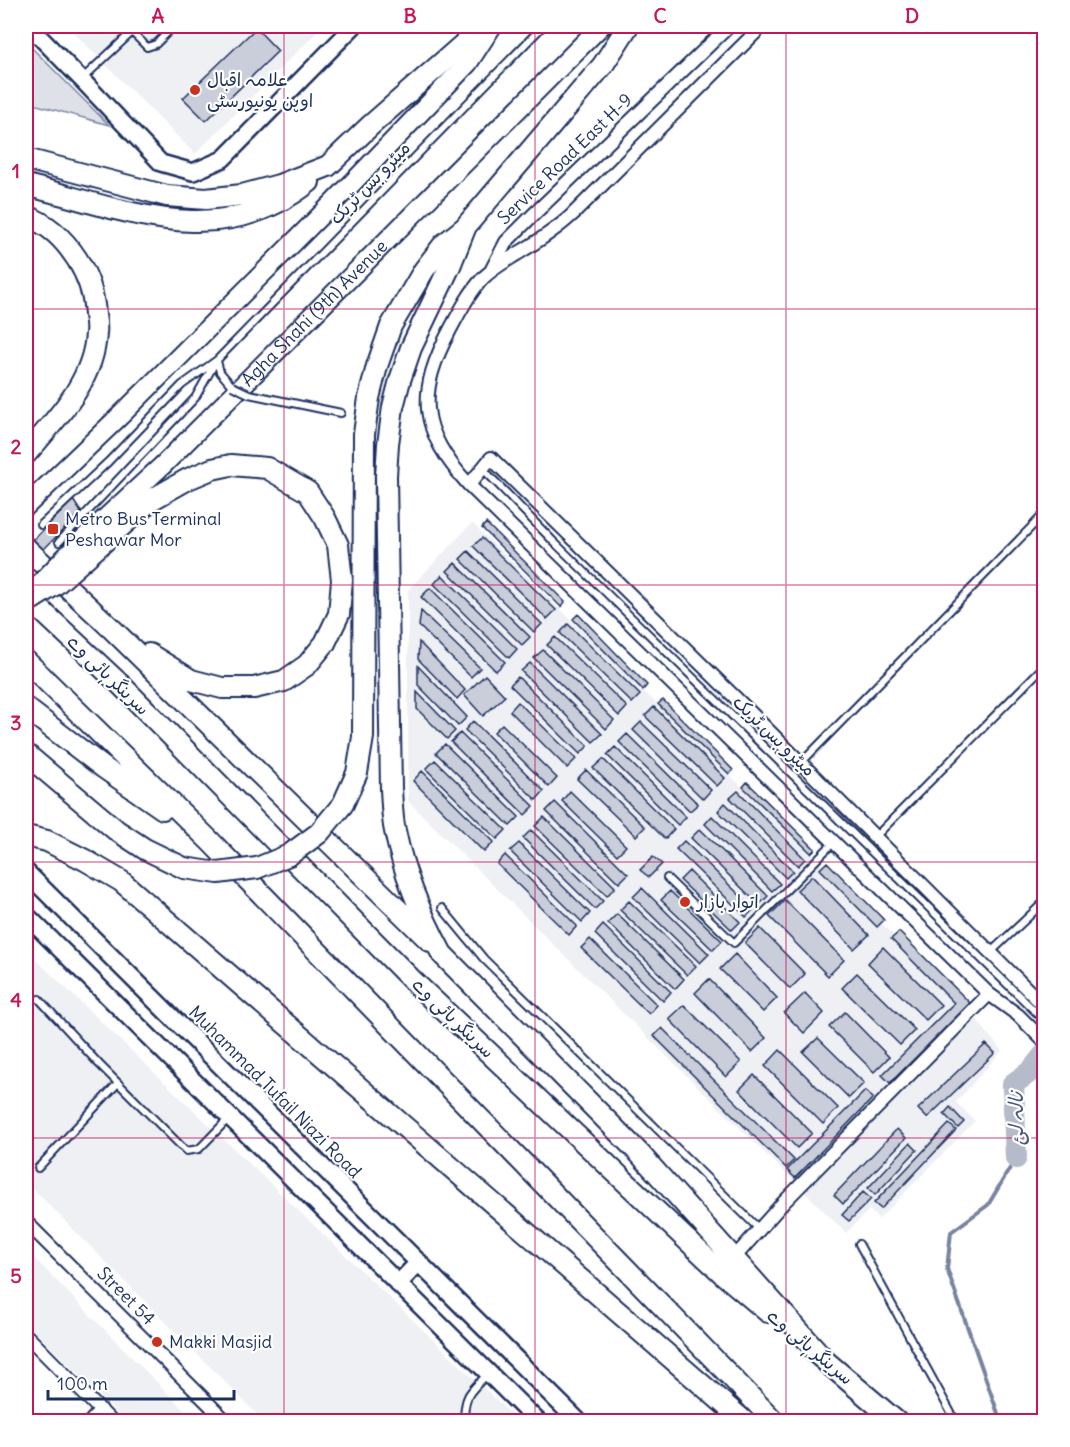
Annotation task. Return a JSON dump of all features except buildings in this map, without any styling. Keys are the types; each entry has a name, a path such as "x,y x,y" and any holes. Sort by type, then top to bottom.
{"highway":[{"path":"26,185 116,210 160,219 194,222 227,220 261,210 295,193 328,166 484,26"},
{"path":"26,754 116,830 145,849 184,868 218,873 257,868 289,855 319,833 343,804 357,773 363,737 364,434 369,398 377,366 392,326 424,270 444,244 466,226 603,65 628,26"},
{"path":"26,159 167,196 206,199 242,195 279,186 328,166"},
{"path":"26,216 39,220 66,243 83,269 94,300 96,334 90,364 78,390 26,454"},
{"path":"442,954 414,895 394,829 391,789 386,476 393,407 400,380 411,348 450,266 466,226"},
{"path":"26,599 56,584 151,500 188,479 212,469 231,465 267,468 308,492 325,518 338,545 342,580 339,614 325,643 307,665 284,681 254,688 222,688 191,680 112,629"},
{"path":"26,548 112,629 442,954 639,1153 825,1360"},
{"name":"سرینگر ہائی وے","path":"26,599 122,686 413,981 723,1274 897,1422"},
{"path":"26,662 210,841 775,1422"},
{"path":"26,708 104,768 210,841"},
{"path":"26,836 47,841 121,881 745,1422"}],"main road":[{"path":"26,506 122,414 335,201 468,63 492,26"},
{"name":"Agha Shahi (9th) Avenue","path":"26,599 85,537 164,464 601,26"},
{"name":"Muhammad Tufail Niazi Road","path":"26,872 579,1422"},
{"path":"26,915 538,1422"},
{"path":"398,1284 419,1262"}],"street":[{"path":"28,26 160,163 193,172 223,159 354,26"},
{"name":"Service Road East H-9","path":"492,270 506,242 519,228 729,26"},
{"name":"Service Road East H-9","path":"492,270 542,239 573,214 762,26"},
{"path":"492,270 476,286 458,316 433,366 428,387 427,408 431,427 453,467 989,994 1018,1015 1044,1041"},
{"path":"469,485 491,458 992,952 1038,1005"},
{"path":"734,1258 759,1229 989,994"},
{"name":"Street 54","path":"26,1222 227,1422"},
{"path":"26,1335 112,1422"},
{"path":"90,1422 101,1410"}],"lane":[{"path":"82,80 131,29 147,47 156,44 174,26"},
{"name":"میٹرو بس ٹریک","path":"41,525 108,462 182,385 217,360 543,26"},
{"path":"217,360 220,372 232,386 249,394 341,413"},
{"name":"میٹرو بس ٹریک","path":"59,542 195,398 217,360"},
{"name":"میٹرو بس ٹریک","path":"485,471 553,541 1038,1005 1044,1020"},
{"path":"801,763 1044,514"},
{"path":"875,837 1044,666"},
{"path":"667,878 734,943 834,843"},
{"path":"992,952 1044,902"},
{"path":"442,908 484,959 759,1229"},
{"path":"39,999 186,1151 200,1149 230,1117"},
{"path":"38,1168 118,1083"},
{"path":"859,1244 956,1422"},
{"path":"464,1422 464,1403 470,1391 489,1373"},
{"path":"201,1422 213,1408"}],"shaded area":[{"name":"علامہ اقبال اوپن یونیورسٹی","path":"67,26 323,26 195,154"},
{"path":"26,42 109,125 26,102"},
{"name":"اتوار بازار","path":"472,523 963,1003 1002,1051 956,1102 975,1121 879,1219 869,1210 846,1233 408,801 408,590"},
{"path":"26,950 519,1421 264,1421 26,1182"},
{"path":"26,1250 195,1421 125,1421 26,1322"}],"waterway":[{"name":"نالہ لئ","path":"1016,1158 1013,1084 1031,1071 1044,1055"},
{"path":"1001,1422 947,1269 951,1232 988,1205 1016,1158"}],"place":[{"name":"علامہ اقبال اوپن یونیورسٹی","path":"195,90"},
{"name":"Metro Bus Terminal Peshawar Mor","path":"53,529"},
{"name":"اتوار بازار","path":"685,902"},
{"name":"Makki Masjid","path":"157,1342"}]}
